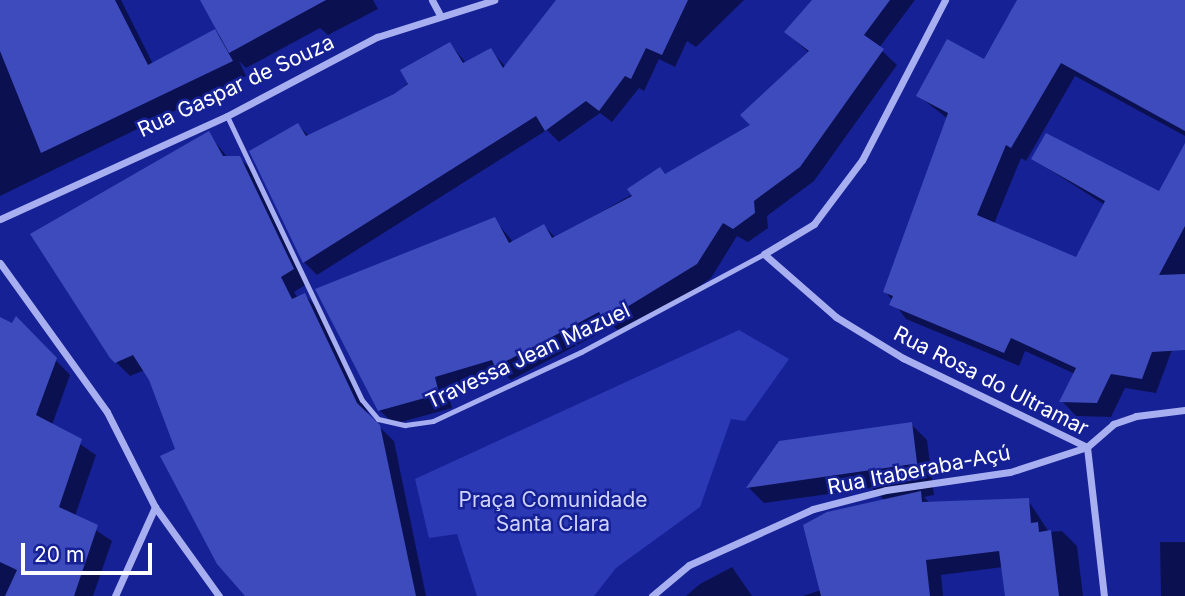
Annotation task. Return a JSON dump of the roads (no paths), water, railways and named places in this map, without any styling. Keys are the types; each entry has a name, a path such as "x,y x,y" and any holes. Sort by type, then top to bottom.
{"street":[{"path":"432,0 439,13"},
{"name":"Rua Gaspar de Souza","path":"0,219 227,116 377,37 439,13 494,0"},
{"path":"764,254 814,224 862,160 945,0"},
{"name":"Rua Rosa do Ultramar","path":"764,254 836,317 903,358 1087,447 1104,596"},
{"path":"0,263 107,412 155,507 219,596"},
{"path":"1087,447 1113,424 1185,410"},
{"name":"Rua Itaberaba-Açú","path":"652,596 689,565 813,509 886,490 1010,472 1087,447"},
{"path":"115,596 155,507"}],"lane":[{"name":"Travessa Jean Mazuel","path":"227,116 362,400 378,419 405,425 433,421 581,352 764,254"}],"park label":[{"name":"Praça Comunidade Santa Clara","path":"553,512"}]}
